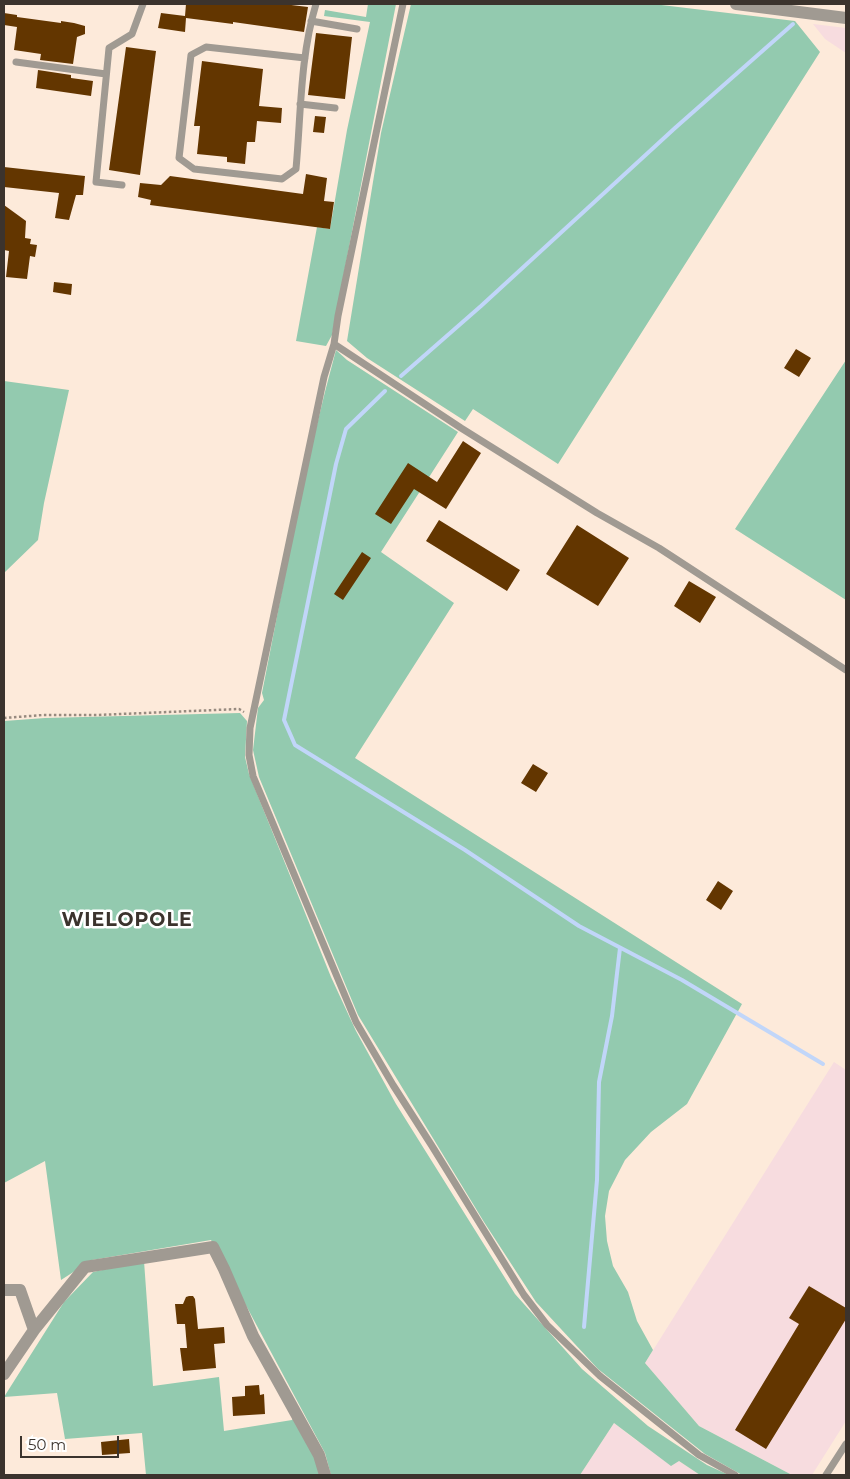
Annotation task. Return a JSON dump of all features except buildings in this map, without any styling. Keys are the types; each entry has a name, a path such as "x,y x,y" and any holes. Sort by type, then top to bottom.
{"street":[{"path":"736,4 846,18"},
{"path":"4,1374 34,1330 85,1267 213,1247 253,1336 319,1455 325,1475"},
{"path":"4,1290 20,1290 34,1330"}],"lane":[{"path":"122,185 96,182 109,48 132,34 143,4"},
{"path":"305,58 206,47 191,55 179,158 194,169 282,179 296,169 305,58 311,21 316,4"},
{"path":"403,4 338,316 334,344 322,386 252,723 249,755 253,776 356,1022 392,1085 432,1146 511,1275 547,1325 600,1376 700,1455 735,1475"},
{"path":"311,21 357,29"},
{"path":"16,62 106,74"},
{"path":"300,104 335,108"},
{"path":"334,344 461,428 597,513 659,548 846,670"},
{"path":"826,1475 846,1444"}],"path":[{"path":"4,718 239,708 252,723"}],"shaded area":[{"path":"813,24 846,28 846,53 825,39"},
{"path":"834,1062 846,1070 846,1421 812,1475 792,1475 699,1426 645,1363"},
{"path":"614,1423 637,1441 679,1461 700,1475 580,1475"}],"green space":[{"path":"368,4 396,4 332,335 326,346 296,341 317,227 330,229 347,130 370,22 324,16 325,10 366,17"},
{"path":"411,4 653,4 795,21 820,52 558,464 473,409 465,421 367,358 347,341 381,133"},
{"path":"336,350 347,360 458,432 381,552 454,603 355,758 742,1004 687,1104 651,1132 625,1160 609,1191 605,1216 607,1241 613,1266 628,1292 637,1321 653,1350 645,1363 699,1426 792,1475 742,1475 705,1454 598,1369 536,1302 484,1222 358,1015 259,777 253,750 258,708 264,700 262,693 296,520"},
{"path":"846,360 846,600 735,529"},
{"path":"4,381 69,390 44,503 38,540 4,573"},
{"path":"240,713 247,721 245,757 249,774 331,977 356,1031 396,1104 515,1294 582,1369 648,1426 707,1465 729,1475 700,1475 679,1461 671,1466 614,1423 580,1475 331,1475 325,1453 211,1240 92,1260 61,1280 45,1161 4,1183 4,721 45,718"},
{"path":"144,1261 153,1386 219,1377 224,1431 292,1420 294,1416 315,1454 321,1475 146,1475 142,1433 65,1439 57,1393 4,1397 64,1302 93,1272"}],"waterway":[{"path":"401,376 793,24"},
{"path":"385,391 346,429 336,464 284,720 295,745 465,850 579,926 682,980 823,1064"},
{"path":"584,1327 597,1180 599,1082 612,1016 620,948"}],"district":[{"name":"WIELOPOLE","path":"127,920"}]}
